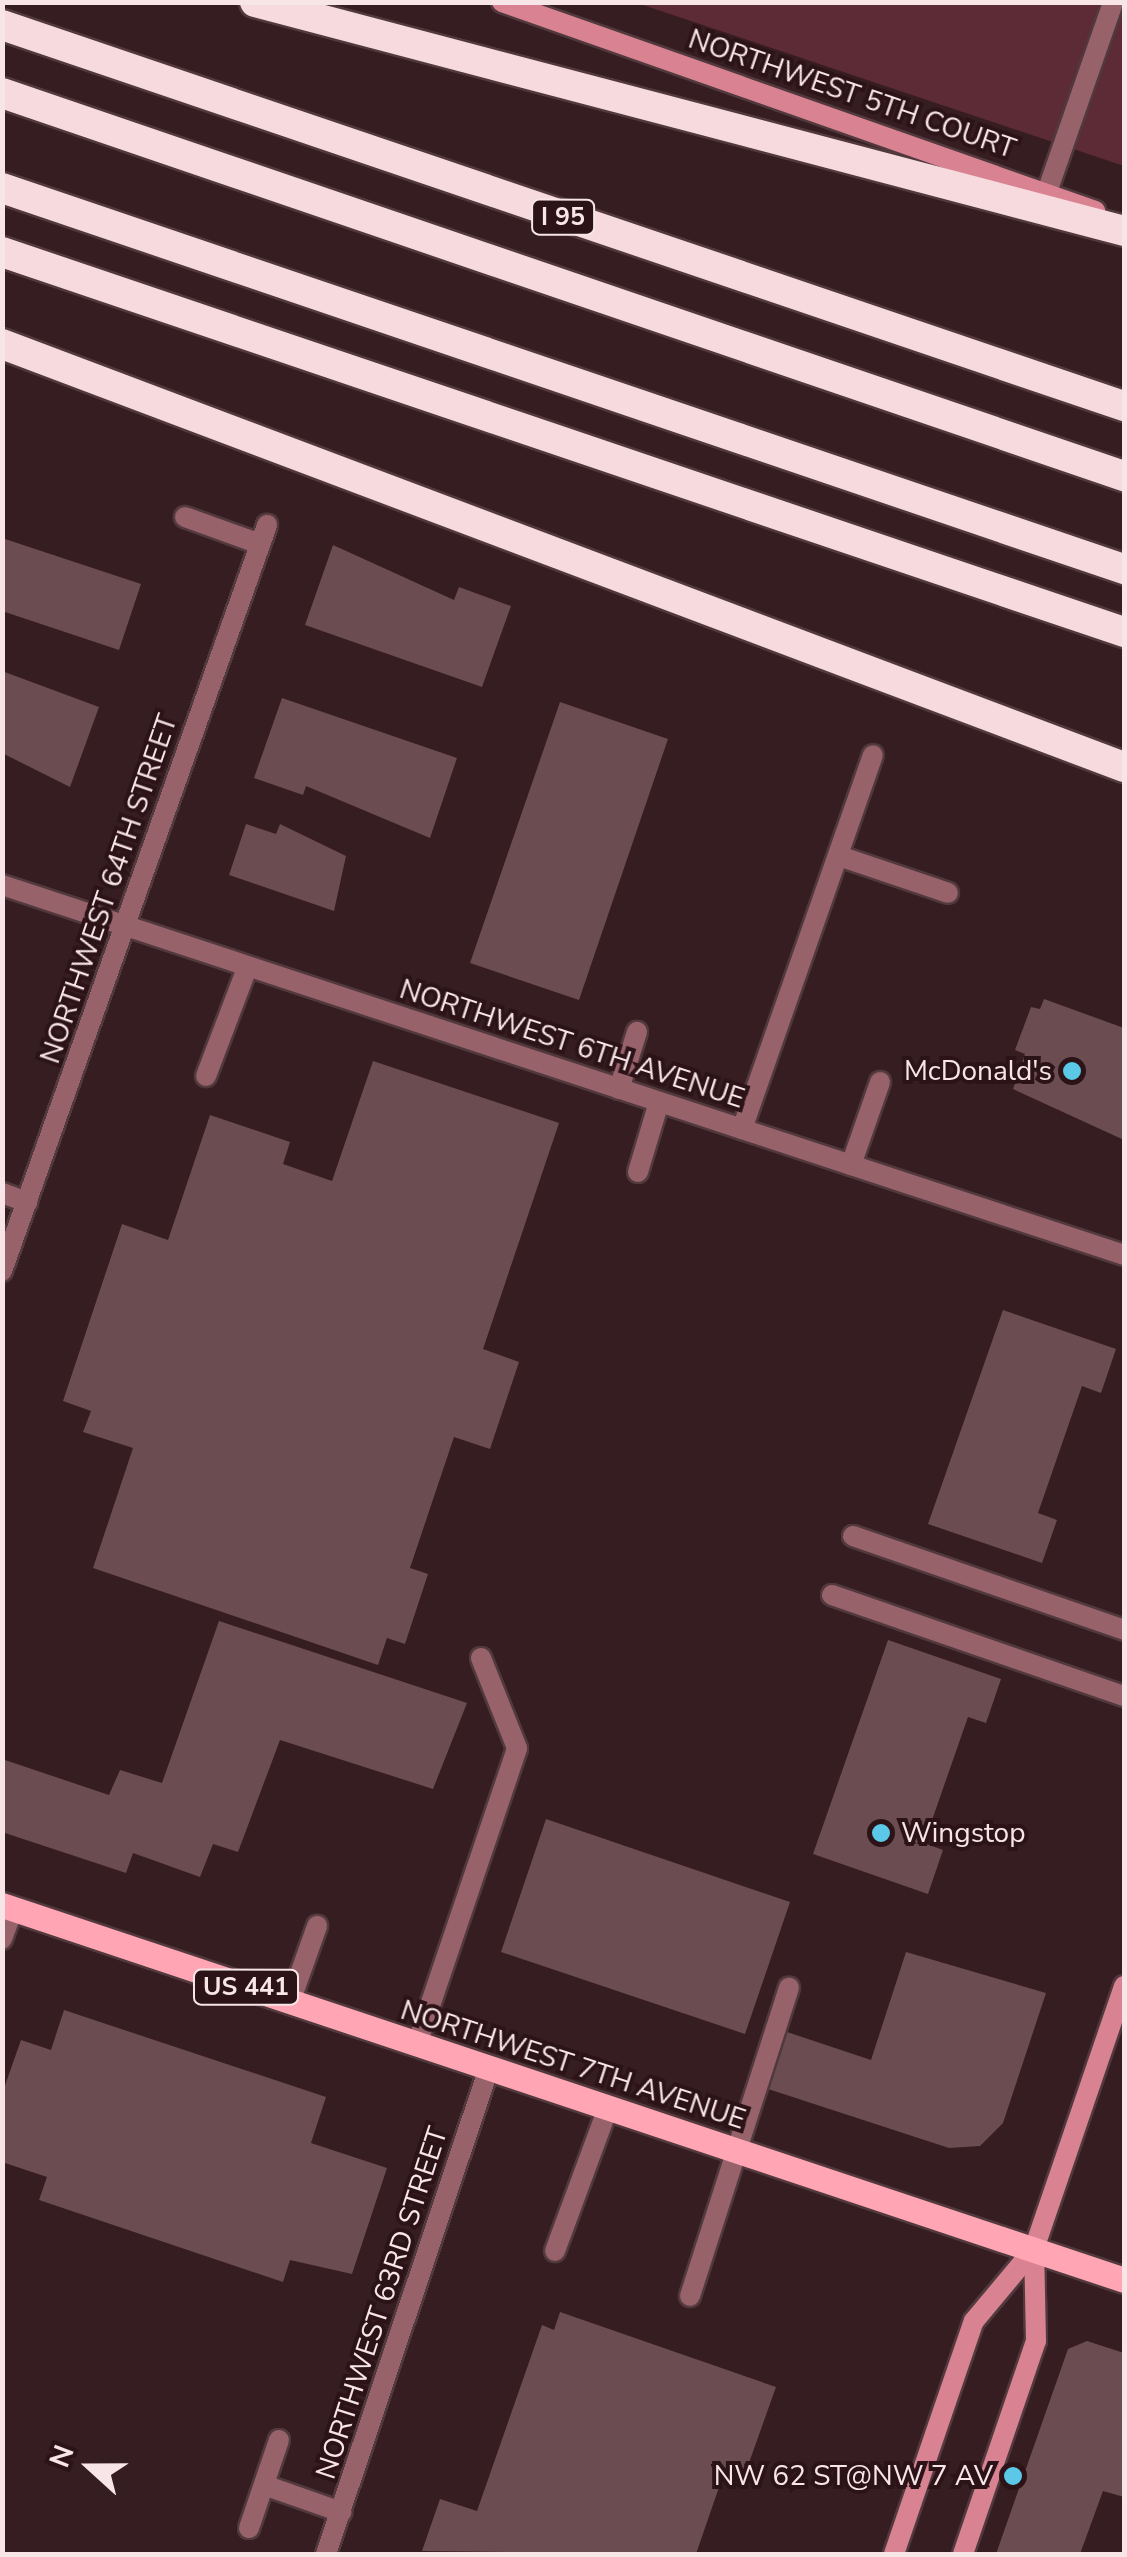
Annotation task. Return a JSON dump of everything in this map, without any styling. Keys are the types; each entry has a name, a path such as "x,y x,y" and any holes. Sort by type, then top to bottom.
{"highway":[{"path":"255,2 1124,230"},
{"name":"I 95","path":"2,26 1124,406"},
{"path":"2,93 1124,476"},
{"path":"2,188 1124,569"},
{"path":"2,252 1124,632"},
{"path":"2,344 1124,767"}],"main road":[{"name":"NORTHWEST 5TH COURT","path":"502,2 1124,222"},
{"name":"NORTHWEST 7TH AVENUE","path":"8,1907 1124,2280"},
{"path":"963,2554 1036,2341 1034,2249 1124,1986"},
{"path":"894,2554 974,2321 1034,2249"}],"street":[{"path":"1047,192 1113,2"},
{"name":"NORTHWEST 64TH STREET","path":"2,1272 264,534 185,517"},
{"path":"742,1129 874,755"},
{"path":"838,856 948,893"},
{"name":"NORTHWEST 6TH AVENUE","path":"2,885 1124,1255"},
{"path":"206,1076 247,968"},
{"path":"619,1088 637,1032"},
{"path":"851,1165 880,1082"},
{"path":"638,1172 659,1102"},
{"path":"2,1194 27,1202"},
{"path":"853,1536 1124,1630"},
{"path":"832,1595 1124,1696"},
{"path":"417,2044 517,1748 480,1658"},
{"path":"2,1939 8,1907"},
{"path":"290,2002 317,1926"},
{"path":"690,2296 789,1988"},
{"name":"NORTHWEST 63RD STREET","path":"326,2554 489,2068"},
{"path":"555,2251 608,2108"},
{"path":"248,2528 279,2440"},
{"path":"264,2485 341,2512"}],"shaded area":[{"path":"637,3 1124,3 1124,166"}],"building":[{"path":"2,538 141,584 119,650 2,611"},
{"path":"333,545 454,600 459,587 511,606 482,687 305,625"},
{"path":"2,671 99,707 70,787 2,753"},
{"path":"282,698 457,758 430,838 306,786 303,795 254,778"},
{"path":"560,702 668,739 579,1000 470,963"},
{"path":"246,824 276,834 280,824 346,856 334,911 229,875"},
{"name":"McDonald's","path":"1044,999 1124,1028 1124,1140 1013,1089 1025,1054 1015,1050 1031,1007 1040,1009"},
{"path":"373,1061 559,1123 483,1349 519,1362 490,1449 454,1437 410,1568 428,1574 405,1644 387,1638 378,1665 93,1568 133,1448 83,1432 91,1411 63,1401 122,1224 168,1240 210,1115 290,1142 283,1164 332,1181"},
{"path":"1003,1310 1116,1349 1101,1393 1082,1386 1038,1513 1057,1520 1042,1563 928,1524"},
{"path":"219,1621 467,1703 433,1789 280,1740 238,1852 213,1844 200,1877 133,1853 126,1873 2,1832 2,1759 109,1795 120,1770 162,1783"},
{"path":"888,1640 1001,1679 986,1723 968,1717 924,1843 943,1850 928,1894 813,1854"},
{"path":"546,1819 790,1902 745,2034 501,1952"},
{"path":"906,1952 1046,1993 1003,2123 980,2146 949,2148 762,2087 781,2030 871,2060"},
{"path":"64,2010 326,2097 311,2143 387,2168 352,2274 290,2260 283,2282 39,2200 47,2177 2,2162 2,2094 21,2040 51,2050"},
{"path":"560,2312 776,2387 745,2474 726,2467 696,2554 422,2551 440,2499 477,2511 542,2325 554,2330"},
{"path":"1087,2341 1124,2353 1124,2497 1103,2491 1080,2554 996,2554 1068,2349"}],"place":[{"name":"McDonald's","path":"1072,1071"},
{"name":"Wingstop","path":"881,1833"},
{"name":"NW 62 ST@NW 7 AV","path":"1013,2476"}]}
